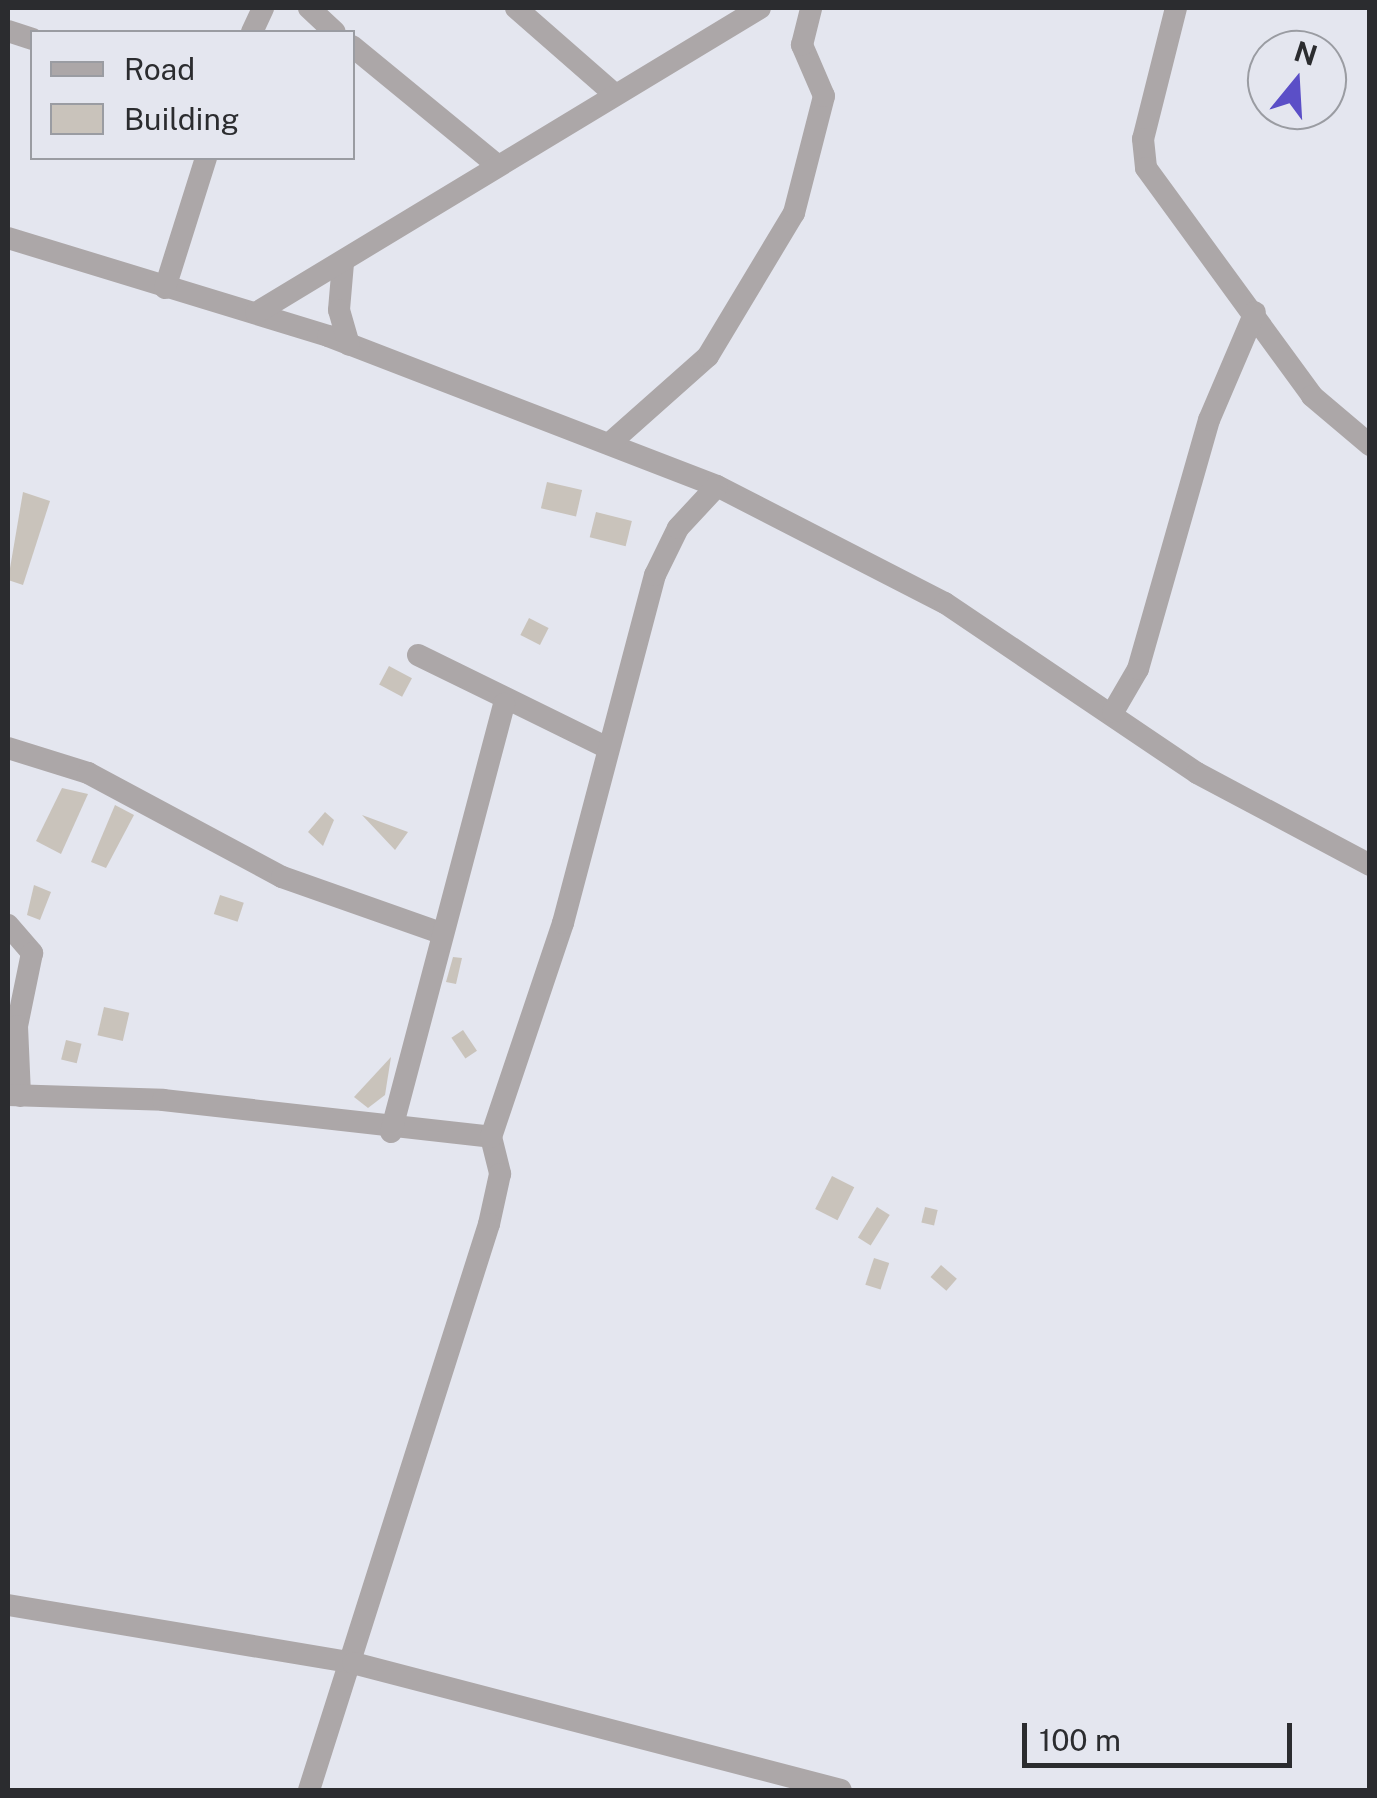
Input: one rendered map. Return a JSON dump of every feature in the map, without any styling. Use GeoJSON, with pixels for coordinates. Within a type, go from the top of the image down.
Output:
{"type":"FeatureCollection","features":[{"type":"Feature","properties":{"kind":"street"},"geometry":{"type":"LineString","coordinates":[[309,8],[334,30]]}},
{"type":"Feature","properties":{"kind":"street"},"geometry":{"type":"LineString","coordinates":[[516,8],[612,92]]}},
{"type":"Feature","properties":{"kind":"street"},"geometry":{"type":"LineString","coordinates":[[256,313],[344,263],[612,92],[760,8]]}},
{"type":"Feature","properties":{"kind":"street"},"geometry":{"type":"LineString","coordinates":[[609,444],[708,356],[794,213],[824,96],[802,45],[811,8]]}},
{"type":"Feature","properties":{"kind":"street"},"geometry":{"type":"LineString","coordinates":[[1176,8],[1143,139],[1146,168],[1256,312],[1312,396],[1370,446]]}},
{"type":"Feature","properties":{"kind":"street"},"geometry":{"type":"LineString","coordinates":[[355,48],[497,166]]}},
{"type":"Feature","properties":{"kind":"street"},"geometry":{"type":"LineString","coordinates":[[165,288],[205,160]]}},
{"type":"Feature","properties":{"kind":"street"},"geometry":{"type":"LineString","coordinates":[[8,238],[349,345],[717,486],[945,603],[1114,712],[1197,772],[1370,865]]}},
{"type":"Feature","properties":{"kind":"street"},"geometry":{"type":"LineString","coordinates":[[344,263],[340,310],[349,345]]}},
{"type":"Feature","properties":{"kind":"street"},"geometry":{"type":"LineString","coordinates":[[1114,712],[1138,669],[1210,420],[1256,312]]}},
{"type":"Feature","properties":{"kind":"street"},"geometry":{"type":"LineString","coordinates":[[1242,351],[1280,349]]}},
{"type":"Feature","properties":{"kind":"street"},"geometry":{"type":"LineString","coordinates":[[309,1790],[353,1663],[490,1224],[500,1174],[491,1137],[563,923],[604,746],[630,694],[654,575],[678,528],[717,486]]}},
{"type":"Feature","properties":{"kind":"street"},"geometry":{"type":"LineString","coordinates":[[418,654],[460,668],[504,704],[604,746]]}},
{"type":"Feature","properties":{"kind":"street"},"geometry":{"type":"LineString","coordinates":[[391,1132],[420,1044],[438,932],[504,704]]}},
{"type":"Feature","properties":{"kind":"street"},"geometry":{"type":"LineString","coordinates":[[8,748],[88,772],[282,878],[438,932]]}},
{"type":"Feature","properties":{"kind":"street"},"geometry":{"type":"LineString","coordinates":[[8,925],[32,953],[17,1026],[14,1095],[162,1100],[391,1132],[491,1137]]}},
{"type":"Feature","properties":{"kind":"street"},"geometry":{"type":"LineString","coordinates":[[8,1605],[353,1663],[842,1790]]}},
{"type":"Feature","properties":{"kind":"building"},"geometry":{"type":"Polygon","coordinates":[[[547,482],[582,490],[576,516],[541,508],[547,482]]]}},
{"type":"Feature","properties":{"kind":"building"},"geometry":{"type":"Polygon","coordinates":[[[23,492],[50,501],[23,585],[8,580],[23,492]]]}},
{"type":"Feature","properties":{"kind":"building"},"geometry":{"type":"Polygon","coordinates":[[[596,512],[632,521],[626,546],[590,537],[596,512]]]}},
{"type":"Feature","properties":{"kind":"building"},"geometry":{"type":"Polygon","coordinates":[[[529,618],[549,628],[540,645],[520,635],[529,618]]]}},
{"type":"Feature","properties":{"kind":"building"},"geometry":{"type":"Polygon","coordinates":[[[389,666],[412,678],[402,697],[379,685],[389,666]]]}},
{"type":"Feature","properties":{"kind":"building"},"geometry":{"type":"Polygon","coordinates":[[[62,788],[88,794],[61,854],[36,841],[62,788]]]}},
{"type":"Feature","properties":{"kind":"building"},"geometry":{"type":"Polygon","coordinates":[[[115,805],[134,815],[106,868],[91,862],[115,805]]]}},
{"type":"Feature","properties":{"kind":"building"},"geometry":{"type":"Polygon","coordinates":[[[325,812],[334,820],[323,846],[308,832],[325,812]]]}},
{"type":"Feature","properties":{"kind":"building"},"geometry":{"type":"Polygon","coordinates":[[[362,815],[408,832],[395,850],[362,815]]]}},
{"type":"Feature","properties":{"kind":"building"},"geometry":{"type":"Polygon","coordinates":[[[34,885],[51,892],[40,920],[27,915],[34,885]]]}},
{"type":"Feature","properties":{"kind":"building"},"geometry":{"type":"Polygon","coordinates":[[[220,895],[244,903],[238,922],[214,914],[220,895]]]}},
{"type":"Feature","properties":{"kind":"building"},"geometry":{"type":"Polygon","coordinates":[[[453,957],[462,958],[456,984],[446,982],[453,957]]]}},
{"type":"Feature","properties":{"kind":"building"},"geometry":{"type":"Polygon","coordinates":[[[104,1007],[129,1013],[123,1041],[97,1035],[104,1007]]]}},
{"type":"Feature","properties":{"kind":"building"},"geometry":{"type":"Polygon","coordinates":[[[463,1030],[477,1051],[465,1059],[451,1038],[463,1030]]]}},
{"type":"Feature","properties":{"kind":"building"},"geometry":{"type":"Polygon","coordinates":[[[66,1040],[82,1044],[77,1063],[61,1059],[66,1040]]]}},
{"type":"Feature","properties":{"kind":"building"},"geometry":{"type":"Polygon","coordinates":[[[391,1057],[385,1095],[368,1108],[354,1097],[391,1057]]]}},
{"type":"Feature","properties":{"kind":"building"},"geometry":{"type":"Polygon","coordinates":[[[832,1176],[854,1187],[837,1220],[815,1209],[832,1176]]]}},
{"type":"Feature","properties":{"kind":"building"},"geometry":{"type":"Polygon","coordinates":[[[877,1207],[890,1215],[871,1245],[858,1238],[877,1207]]]}},
{"type":"Feature","properties":{"kind":"building"},"geometry":{"type":"Polygon","coordinates":[[[925,1207],[938,1210],[934,1226],[921,1223],[925,1207]]]}},
{"type":"Feature","properties":{"kind":"building"},"geometry":{"type":"Polygon","coordinates":[[[874,1258],[889,1263],[881,1290],[865,1285],[874,1258]]]}},
{"type":"Feature","properties":{"kind":"building"},"geometry":{"type":"Polygon","coordinates":[[[941,1265],[957,1279],[946,1291],[931,1277],[941,1265]]]}}]}
